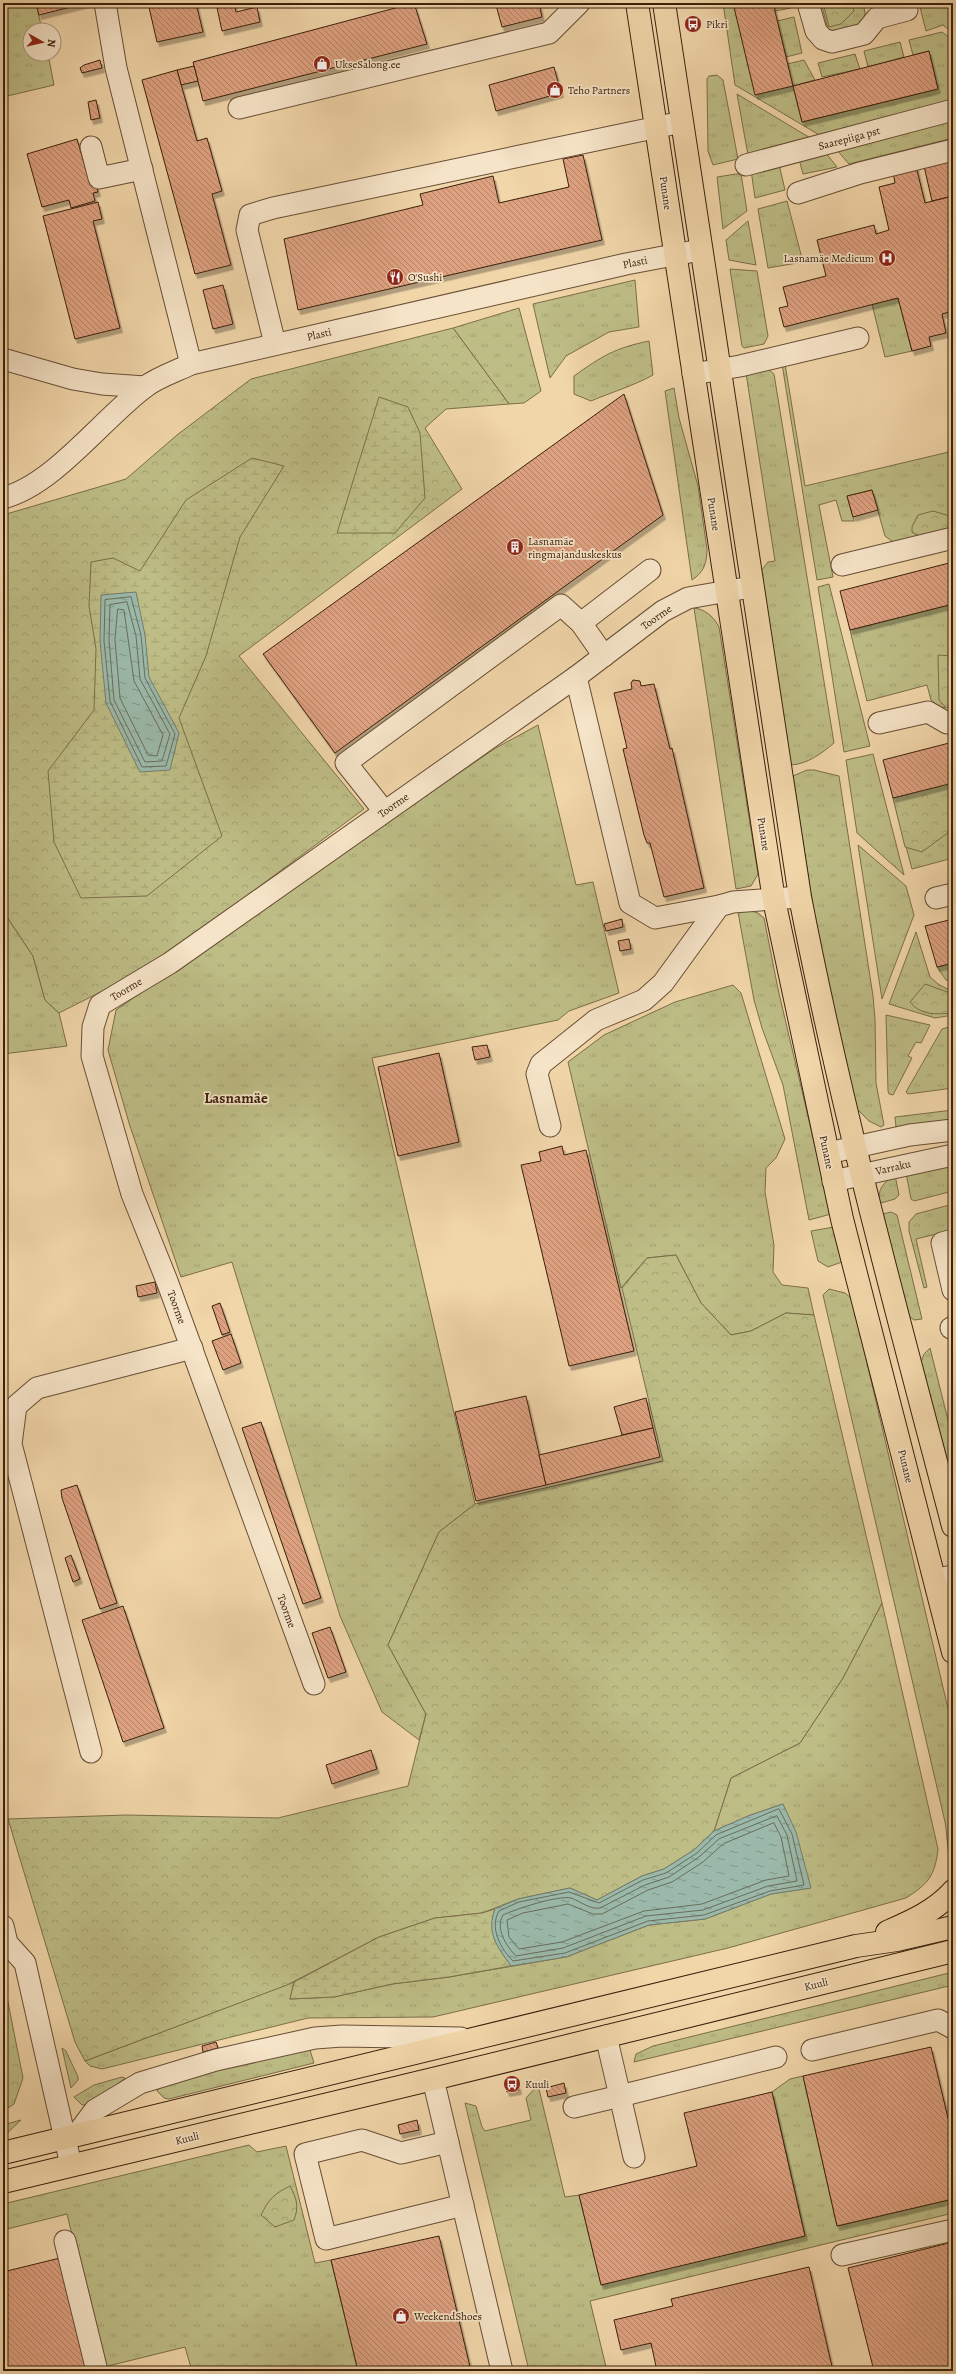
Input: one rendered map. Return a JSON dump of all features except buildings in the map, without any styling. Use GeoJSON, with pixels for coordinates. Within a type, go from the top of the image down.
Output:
{"type":"FeatureCollection","features":[{"type":"Feature","properties":{"kind":"main road","name":"Punane"},"geometry":{"type":"LineString","coordinates":[[637,3],[774,900],[833,1181],[944,1577],[953,1652]]}},
{"type":"Feature","properties":{"kind":"main road"},"geometry":{"type":"LineString","coordinates":[[664,3],[751,587],[800,897],[817,987],[855,1147],[953,1526]]}},
{"type":"Feature","properties":{"kind":"main road"},"geometry":{"type":"LineString","coordinates":[[856,1946],[914,1921],[942,1902],[953,1890]]}},
{"type":"Feature","properties":{"kind":"main road"},"geometry":{"type":"LineString","coordinates":[[3,2153],[856,1946],[897,1940],[953,1927]]}},
{"type":"Feature","properties":{"kind":"main road","name":"Kuuli"},"geometry":{"type":"LineString","coordinates":[[3,2182],[433,2079],[953,1951]]}},
{"type":"Feature","properties":{"kind":"street"},"geometry":{"type":"LineString","coordinates":[[105,3],[116,68],[192,364]]}},
{"type":"Feature","properties":{"kind":"street"},"geometry":{"type":"LineString","coordinates":[[239,108],[549,33],[579,3]]}},
{"type":"Feature","properties":{"kind":"street"},"geometry":{"type":"LineString","coordinates":[[808,3],[816,31],[823,39],[832,42],[864,34],[877,18],[907,10]]}},
{"type":"Feature","properties":{"kind":"street","name":"Saarepiiga pst"},"geometry":{"type":"LineString","coordinates":[[746,165],[953,110]]}},
{"type":"Feature","properties":{"kind":"street"},"geometry":{"type":"LineString","coordinates":[[275,344],[247,230],[250,215],[273,208],[682,122]]}},
{"type":"Feature","properties":{"kind":"street"},"geometry":{"type":"LineString","coordinates":[[91,147],[99,178],[142,169]]}},
{"type":"Feature","properties":{"kind":"street"},"geometry":{"type":"LineString","coordinates":[[798,193],[860,173],[953,150]]}},
{"type":"Feature","properties":{"kind":"street","name":"Plasti"},"geometry":{"type":"LineString","coordinates":[[3,498],[19,494],[62,462],[145,387],[192,364],[675,254],[700,250]]}},
{"type":"Feature","properties":{"kind":"street"},"geometry":{"type":"LineString","coordinates":[[693,374],[778,358],[858,338]]}},
{"type":"Feature","properties":{"kind":"street"},"geometry":{"type":"LineString","coordinates":[[3,359],[73,379],[102,384],[145,387]]}},
{"type":"Feature","properties":{"kind":"street"},"geometry":{"type":"LineString","coordinates":[[842,565],[953,538]]}},
{"type":"Feature","properties":{"kind":"street"},"geometry":{"type":"LineString","coordinates":[[581,623],[650,570]]}},
{"type":"Feature","properties":{"kind":"street","name":"Toorme"},"geometry":{"type":"LineString","coordinates":[[314,1684],[192,1348],[132,1194],[92,1056],[93,1027],[100,1005],[170,963],[576,677],[663,611],[688,598],[726,590],[751,587]]}},
{"type":"Feature","properties":{"kind":"street"},"geometry":{"type":"LineString","coordinates":[[384,811],[346,764],[561,605],[581,623],[604,656]]}},
{"type":"Feature","properties":{"kind":"street"},"geometry":{"type":"LineString","coordinates":[[576,677],[630,904],[656,918],[719,906],[800,897]]}},
{"type":"Feature","properties":{"kind":"street"},"geometry":{"type":"LineString","coordinates":[[879,723],[928,712],[947,723],[953,722]]}},
{"type":"Feature","properties":{"kind":"street"},"geometry":{"type":"LineString","coordinates":[[550,1126],[537,1074],[541,1064],[596,1020],[644,1000],[663,983],[719,906]]}},
{"type":"Feature","properties":{"kind":"street"},"geometry":{"type":"LineString","coordinates":[[828,1153],[910,1136],[953,1130]]}},
{"type":"Feature","properties":{"kind":"street","name":"Varraku"},"geometry":{"type":"LineString","coordinates":[[833,1181],[953,1155]]}},
{"type":"Feature","properties":{"kind":"street"},"geometry":{"type":"LineString","coordinates":[[953,1240],[942,1243],[953,1290]]}},
{"type":"Feature","properties":{"kind":"street"},"geometry":{"type":"LineString","coordinates":[[91,1752],[11,1444],[16,1406],[37,1388],[192,1348]]}},
{"type":"Feature","properties":{"kind":"street"},"geometry":{"type":"LineString","coordinates":[[3,1926],[7,1943],[25,1963],[71,2136],[71,2165]]}},
{"type":"Feature","properties":{"kind":"street"},"geometry":{"type":"LineString","coordinates":[[812,2050],[938,2020],[953,2028]]}},
{"type":"Feature","properties":{"kind":"street"},"geometry":{"type":"LineString","coordinates":[[71,2136],[96,2110],[140,2083],[216,2060],[315,2038],[342,2036],[472,2038]]}},
{"type":"Feature","properties":{"kind":"street"},"geometry":{"type":"LineString","coordinates":[[606,2036],[634,2158]]}},
{"type":"Feature","properties":{"kind":"street"},"geometry":{"type":"LineString","coordinates":[[574,2107],[776,2056]]}},
{"type":"Feature","properties":{"kind":"street"},"geometry":{"type":"LineString","coordinates":[[433,2079],[502,2371]]}},
{"type":"Feature","properties":{"kind":"street"},"geometry":{"type":"LineString","coordinates":[[448,2142],[401,2153],[362,2140],[305,2154],[326,2239],[463,2205]]}},
{"type":"Feature","properties":{"kind":"street"},"geometry":{"type":"LineString","coordinates":[[842,2255],[953,2230]]}},
{"type":"Feature","properties":{"kind":"street"},"geometry":{"type":"LineString","coordinates":[[65,2241],[97,2371]]}},
{"type":"Feature","properties":{"kind":"green space"},"geometry":{"type":"Polygon","coordinates":[[[3,3],[36,3],[40,22],[22,22],[22,62],[50,62],[54,85],[3,97],[3,3]]]}},
{"type":"Feature","properties":{"kind":"green space"},"geometry":{"type":"Polygon","coordinates":[[[723,3],[733,3],[787,64],[804,60],[815,80],[793,86],[802,122],[938,89],[929,51],[913,55],[909,40],[942,32],[953,40],[953,91],[947,103],[821,136],[735,85],[723,3]]]}},
{"type":"Feature","properties":{"kind":"green space"},"geometry":{"type":"Polygon","coordinates":[[[773,3],[790,3],[791,8],[775,11],[773,3]]]}},
{"type":"Feature","properties":{"kind":"green space"},"geometry":{"type":"Polygon","coordinates":[[[821,3],[863,3],[865,13],[864,24],[829,33],[821,3]]]}},
{"type":"Feature","properties":{"kind":"green space"},"geometry":{"type":"Polygon","coordinates":[[[823,3],[852,3],[854,11],[841,24],[829,27],[823,3]]]}},
{"type":"Feature","properties":{"kind":"green space"},"geometry":{"type":"Polygon","coordinates":[[[919,3],[953,3],[953,33],[943,25],[926,31],[919,3]]]}},
{"type":"Feature","properties":{"kind":"green space"},"geometry":{"type":"Polygon","coordinates":[[[794,17],[802,53],[786,57],[777,21],[794,17]]]}},
{"type":"Feature","properties":{"kind":"green space"},"geometry":{"type":"Polygon","coordinates":[[[900,42],[904,57],[868,67],[864,51],[900,42]]]}},
{"type":"Feature","properties":{"kind":"green space"},"geometry":{"type":"Polygon","coordinates":[[[855,54],[860,69],[822,77],[818,63],[855,54]]]}},
{"type":"Feature","properties":{"kind":"green space"},"geometry":{"type":"Polygon","coordinates":[[[717,75],[723,80],[738,159],[713,165],[708,151],[707,79],[709,76],[717,75]]]}},
{"type":"Feature","properties":{"kind":"green space"},"geometry":{"type":"Polygon","coordinates":[[[737,94],[812,139],[748,155],[737,94]]]}},
{"type":"Feature","properties":{"kind":"green space"},"geometry":{"type":"Polygon","coordinates":[[[953,118],[953,138],[849,164],[836,149],[953,118]]]}},
{"type":"Feature","properties":{"kind":"green space"},"geometry":{"type":"Polygon","coordinates":[[[825,152],[837,167],[803,174],[799,159],[825,152]]]}},
{"type":"Feature","properties":{"kind":"green space"},"geometry":{"type":"Polygon","coordinates":[[[779,164],[785,190],[755,198],[751,170],[779,164]]]}},
{"type":"Feature","properties":{"kind":"green space"},"geometry":{"type":"Polygon","coordinates":[[[741,174],[747,211],[723,229],[717,177],[741,174]]]}},
{"type":"Feature","properties":{"kind":"green space"},"geometry":{"type":"Polygon","coordinates":[[[787,201],[803,262],[768,268],[758,209],[787,201]]]}},
{"type":"Feature","properties":{"kind":"green space"},"geometry":{"type":"Polygon","coordinates":[[[748,221],[756,265],[729,260],[726,240],[748,221]]]}},
{"type":"Feature","properties":{"kind":"green space"},"geometry":{"type":"Polygon","coordinates":[[[730,269],[757,271],[768,336],[764,344],[744,348],[742,346],[730,269]]]}},
{"type":"Feature","properties":{"kind":"green space"},"geometry":{"type":"Polygon","coordinates":[[[635,280],[639,327],[609,332],[566,356],[550,378],[533,304],[635,280]]]}},
{"type":"Feature","properties":{"kind":"green space"},"geometry":{"type":"Polygon","coordinates":[[[898,298],[912,351],[885,357],[872,304],[898,298]]]}},
{"type":"Feature","properties":{"kind":"green space"},"geometry":{"type":"Polygon","coordinates":[[[519,308],[541,391],[524,403],[509,404],[453,328],[519,308]]]}},
{"type":"Feature","properties":{"kind":"green space"},"geometry":{"type":"Polygon","coordinates":[[[453,328],[509,404],[446,409],[425,428],[462,489],[239,656],[364,809],[191,937],[142,971],[59,1013],[45,1000],[33,956],[3,911],[3,515],[126,479],[177,435],[251,379],[453,328]]]}},
{"type":"Feature","properties":{"kind":"green space"},"geometry":{"type":"Polygon","coordinates":[[[649,341],[653,375],[630,386],[591,401],[574,394],[574,376],[609,354],[649,341]]]}},
{"type":"Feature","properties":{"kind":"green space"},"geometry":{"type":"Polygon","coordinates":[[[782,364],[785,364],[805,486],[953,451],[953,528],[893,542],[885,536],[872,490],[847,496],[854,521],[842,521],[836,500],[819,505],[833,577],[817,580],[782,364]]]}},
{"type":"Feature","properties":{"kind":"green space"},"geometry":{"type":"Polygon","coordinates":[[[769,370],[774,374],[834,743],[820,754],[809,760],[803,763],[791,765],[761,571],[768,562],[775,561],[746,373],[769,370]]]}},
{"type":"Feature","properties":{"kind":"green space"},"geometry":{"type":"Polygon","coordinates":[[[674,388],[679,418],[698,486],[707,549],[704,567],[692,580],[665,391],[674,388]]]}},
{"type":"Feature","properties":{"kind":"green space"},"geometry":{"type":"Polygon","coordinates":[[[379,397],[408,407],[420,433],[425,498],[395,533],[337,533],[379,397]]]}},
{"type":"Feature","properties":{"kind":"green space"},"geometry":{"type":"Polygon","coordinates":[[[252,458],[284,466],[240,537],[206,656],[179,718],[222,836],[147,896],[81,898],[54,842],[48,771],[94,710],[96,649],[89,606],[91,562],[113,558],[140,571],[186,500],[252,458]]]}},
{"type":"Feature","properties":{"kind":"green space"},"geometry":{"type":"Polygon","coordinates":[[[933,511],[953,517],[953,528],[919,536],[912,532],[912,527],[918,515],[933,511]]]}},
{"type":"Feature","properties":{"kind":"green space"},"geometry":{"type":"Polygon","coordinates":[[[829,584],[870,746],[844,752],[818,587],[829,584]]]}},
{"type":"Feature","properties":{"kind":"green space"},"geometry":{"type":"Polygon","coordinates":[[[953,604],[953,707],[940,708],[931,700],[927,685],[867,701],[850,630],[953,604]]]}},
{"type":"Feature","properties":{"kind":"green space"},"geometry":{"type":"Polygon","coordinates":[[[694,608],[709,614],[719,627],[758,874],[751,886],[736,889],[694,608]]]}},
{"type":"Feature","properties":{"kind":"green space"},"geometry":{"type":"Polygon","coordinates":[[[938,655],[952,656],[953,707],[946,708],[939,700],[938,655]]]}},
{"type":"Feature","properties":{"kind":"green space"},"geometry":{"type":"Polygon","coordinates":[[[538,725],[576,885],[593,882],[619,993],[569,1011],[558,1020],[372,1058],[475,1504],[439,1532],[388,1645],[426,1714],[419,1740],[382,1712],[340,1616],[232,1262],[181,1277],[129,1123],[108,1050],[116,1010],[494,749],[538,725]]]}},
{"type":"Feature","properties":{"kind":"green space"},"geometry":{"type":"Polygon","coordinates":[[[873,754],[904,875],[857,833],[846,760],[873,754]]]}},
{"type":"Feature","properties":{"kind":"green space"},"geometry":{"type":"Polygon","coordinates":[[[807,770],[814,770],[839,776],[873,996],[875,1019],[876,1083],[884,1125],[881,1127],[869,1121],[857,1109],[832,1010],[813,907],[793,776],[807,770]]]}},
{"type":"Feature","properties":{"kind":"green space"},"geometry":{"type":"Polygon","coordinates":[[[953,783],[953,858],[912,869],[893,798],[953,783]]]}},
{"type":"Feature","properties":{"kind":"green space"},"geometry":{"type":"Polygon","coordinates":[[[947,784],[953,787],[953,829],[922,852],[905,847],[893,798],[947,784]]]}},
{"type":"Feature","properties":{"kind":"green space"},"geometry":{"type":"Polygon","coordinates":[[[858,845],[906,886],[914,915],[882,999],[858,845]]]}},
{"type":"Feature","properties":{"kind":"green space"},"geometry":{"type":"Polygon","coordinates":[[[3,911],[33,956],[45,1000],[59,1013],[67,1046],[3,1054],[3,911]]]}},
{"type":"Feature","properties":{"kind":"green space"},"geometry":{"type":"Polygon","coordinates":[[[751,911],[758,913],[764,918],[778,989],[831,1214],[809,1220],[783,1085],[762,1028],[754,1000],[738,912],[751,911]]]}},
{"type":"Feature","properties":{"kind":"green space"},"geometry":{"type":"Polygon","coordinates":[[[916,932],[930,977],[938,984],[953,992],[953,1015],[935,1018],[889,1004],[916,932]]]}},
{"type":"Feature","properties":{"kind":"green space"},"geometry":{"type":"Polygon","coordinates":[[[953,963],[953,982],[946,980],[937,967],[953,963]]]}},
{"type":"Feature","properties":{"kind":"green space"},"geometry":{"type":"Polygon","coordinates":[[[925,984],[953,994],[953,1013],[929,1013],[914,1007],[910,1002],[925,984]]]}},
{"type":"Feature","properties":{"kind":"green space"},"geometry":{"type":"Polygon","coordinates":[[[733,985],[741,993],[785,1139],[776,1158],[766,1168],[765,1192],[774,1245],[773,1272],[782,1285],[808,1288],[814,1315],[786,1313],[751,1331],[731,1335],[701,1303],[676,1255],[647,1258],[621,1288],[568,1062],[604,1035],[675,1002],[733,985]]]}},
{"type":"Feature","properties":{"kind":"green space"},"geometry":{"type":"Polygon","coordinates":[[[886,1015],[930,1025],[921,1043],[916,1042],[908,1056],[912,1058],[893,1095],[889,1094],[888,1091],[886,1015]]]}},
{"type":"Feature","properties":{"kind":"green space"},"geometry":{"type":"Polygon","coordinates":[[[953,1026],[953,1088],[908,1094],[906,1092],[942,1029],[953,1026]]]}},
{"type":"Feature","properties":{"kind":"green space"},"geometry":{"type":"Polygon","coordinates":[[[953,1110],[953,1119],[896,1127],[895,1117],[953,1110]]]}},
{"type":"Feature","properties":{"kind":"green space"},"geometry":{"type":"Polygon","coordinates":[[[953,1161],[953,1191],[914,1201],[911,1199],[906,1173],[953,1161]]]}},
{"type":"Feature","properties":{"kind":"green space"},"geometry":{"type":"Polygon","coordinates":[[[895,1175],[899,1195],[895,1199],[881,1203],[879,1199],[880,1190],[888,1180],[895,1175]]]}},
{"type":"Feature","properties":{"kind":"green space"},"geometry":{"type":"Polygon","coordinates":[[[953,1204],[953,1230],[916,1239],[927,1287],[924,1288],[909,1231],[909,1222],[916,1214],[953,1204]]]}},
{"type":"Feature","properties":{"kind":"green space"},"geometry":{"type":"Polygon","coordinates":[[[891,1212],[897,1215],[922,1319],[914,1320],[909,1316],[883,1214],[891,1212]]]}},
{"type":"Feature","properties":{"kind":"green space"},"geometry":{"type":"Polygon","coordinates":[[[834,1227],[842,1262],[828,1267],[818,1261],[811,1231],[834,1227]]]}},
{"type":"Feature","properties":{"kind":"green space"},"geometry":{"type":"Polygon","coordinates":[[[676,1255],[701,1303],[731,1335],[751,1331],[786,1313],[814,1315],[882,1603],[843,1678],[800,1743],[731,1778],[714,1831],[694,1850],[664,1869],[642,1876],[597,1900],[570,1888],[518,1899],[482,1913],[435,1918],[379,1937],[287,1985],[85,2061],[75,2042],[8,1819],[126,1815],[278,1818],[408,1786],[426,1714],[388,1645],[439,1532],[475,1504],[663,1461],[622,1288],[647,1258],[676,1255]]]}},
{"type":"Feature","properties":{"kind":"green space"},"geometry":{"type":"Polygon","coordinates":[[[829,1289],[845,1293],[852,1299],[953,1730],[953,1869],[951,1866],[945,1822],[823,1295],[829,1289]]]}},
{"type":"Feature","properties":{"kind":"green space"},"geometry":{"type":"Polygon","coordinates":[[[930,1348],[953,1440],[953,1481],[921,1362],[924,1354],[930,1348]]]}},
{"type":"Feature","properties":{"kind":"green space"},"geometry":{"type":"Polygon","coordinates":[[[882,1603],[938,1849],[935,1866],[929,1878],[920,1888],[906,1898],[728,1948],[433,2017],[308,2018],[102,2069],[90,2066],[85,2061],[294,1982],[290,1999],[334,1997],[392,1984],[449,1977],[566,1957],[649,1925],[705,1919],[771,1894],[810,1888],[783,1804],[748,1816],[714,1831],[731,1778],[800,1743],[843,1678],[882,1603]]]}},
{"type":"Feature","properties":{"kind":"green space"},"geometry":{"type":"Polygon","coordinates":[[[495,1909],[492,1925],[493,1932],[501,1952],[511,1966],[449,1977],[392,1984],[334,1997],[290,1999],[294,1982],[379,1937],[435,1918],[482,1913],[495,1909]]]}},
{"type":"Feature","properties":{"kind":"green space"},"geometry":{"type":"Polygon","coordinates":[[[953,1972],[953,1985],[634,2062],[636,2054],[653,2046],[953,1972]]]}},
{"type":"Feature","properties":{"kind":"green space"},"geometry":{"type":"Polygon","coordinates":[[[3,1977],[23,2078],[14,2104],[3,2111],[3,1977]]]}},
{"type":"Feature","properties":{"kind":"green space"},"geometry":{"type":"Polygon","coordinates":[[[309,2047],[314,2063],[169,2099],[164,2098],[157,2091],[162,2083],[309,2047]]]}},
{"type":"Feature","properties":{"kind":"green space"},"geometry":{"type":"Polygon","coordinates":[[[62,2048],[66,2051],[78,2077],[78,2080],[71,2088],[62,2048]]]}},
{"type":"Feature","properties":{"kind":"green space"},"geometry":{"type":"Polygon","coordinates":[[[803,2076],[837,2226],[953,2199],[953,2213],[590,2301],[607,2371],[529,2371],[465,2103],[476,2106],[482,2127],[485,2131],[531,2120],[526,2098],[538,2085],[565,2197],[579,2195],[601,2284],[805,2236],[772,2092],[790,2079],[803,2076]]]}},
{"type":"Feature","properties":{"kind":"green space"},"geometry":{"type":"Polygon","coordinates":[[[122,2077],[125,2078],[92,2104],[82,2105],[74,2097],[94,2085],[122,2077]]]}},
{"type":"Feature","properties":{"kind":"green space"},"geometry":{"type":"Polygon","coordinates":[[[21,2120],[3,2137],[3,2125],[21,2120]]]}},
{"type":"Feature","properties":{"kind":"green space"},"geometry":{"type":"Polygon","coordinates":[[[249,2145],[257,2152],[286,2146],[315,2263],[331,2260],[358,2371],[192,2371],[185,2347],[104,2367],[67,2214],[3,2230],[3,2204],[249,2145]]]}},
{"type":"Feature","properties":{"kind":"green space"},"geometry":{"type":"Polygon","coordinates":[[[290,2186],[296,2203],[294,2220],[275,2227],[261,2215],[266,2205],[272,2198],[280,2191],[290,2186]]]}},
{"type":"Feature","properties":{"kind":"water"},"geometry":{"type":"Polygon","coordinates":[[[136,592],[145,635],[149,677],[179,733],[170,770],[140,772],[106,703],[100,641],[101,595],[136,592]]]}},
{"type":"Feature","properties":{"kind":"water"},"geometry":{"type":"Polygon","coordinates":[[[783,1804],[796,1832],[811,1888],[771,1894],[705,1919],[649,1925],[566,1957],[511,1966],[497,1946],[492,1932],[495,1909],[518,1899],[570,1888],[597,1900],[642,1876],[664,1869],[694,1850],[714,1831],[748,1816],[783,1804]]]}},
{"type":"Feature","properties":{"kind":"place","name":"Pikri"},"geometry":{"type":"Point","coordinates":[693,24]}},
{"type":"Feature","properties":{"kind":"place","name":"UkseSalong.ee"},"geometry":{"type":"Point","coordinates":[322,64]}},
{"type":"Feature","properties":{"kind":"place","name":"Teho Partners"},"geometry":{"type":"Point","coordinates":[555,90]}},
{"type":"Feature","properties":{"kind":"place","name":"Lasnamäe Medicum"},"geometry":{"type":"Point","coordinates":[887,258]}},
{"type":"Feature","properties":{"kind":"place","name":"O'Sushi"},"geometry":{"type":"Point","coordinates":[395,277]}},
{"type":"Feature","properties":{"kind":"place","name":"Lasnamäe ringmajanduskeskus"},"geometry":{"type":"Point","coordinates":[515,547]}},
{"type":"Feature","properties":{"kind":"place","name":"Kuuli"},"geometry":{"type":"Point","coordinates":[512,2084]}},
{"type":"Feature","properties":{"kind":"place","name":"WeekendShoes"},"geometry":{"type":"Point","coordinates":[401,2316]}},
{"type":"Feature","properties":{"kind":"district","name":"Lasnamäe"},"geometry":{"type":"Point","coordinates":[236,1098]}}]}
